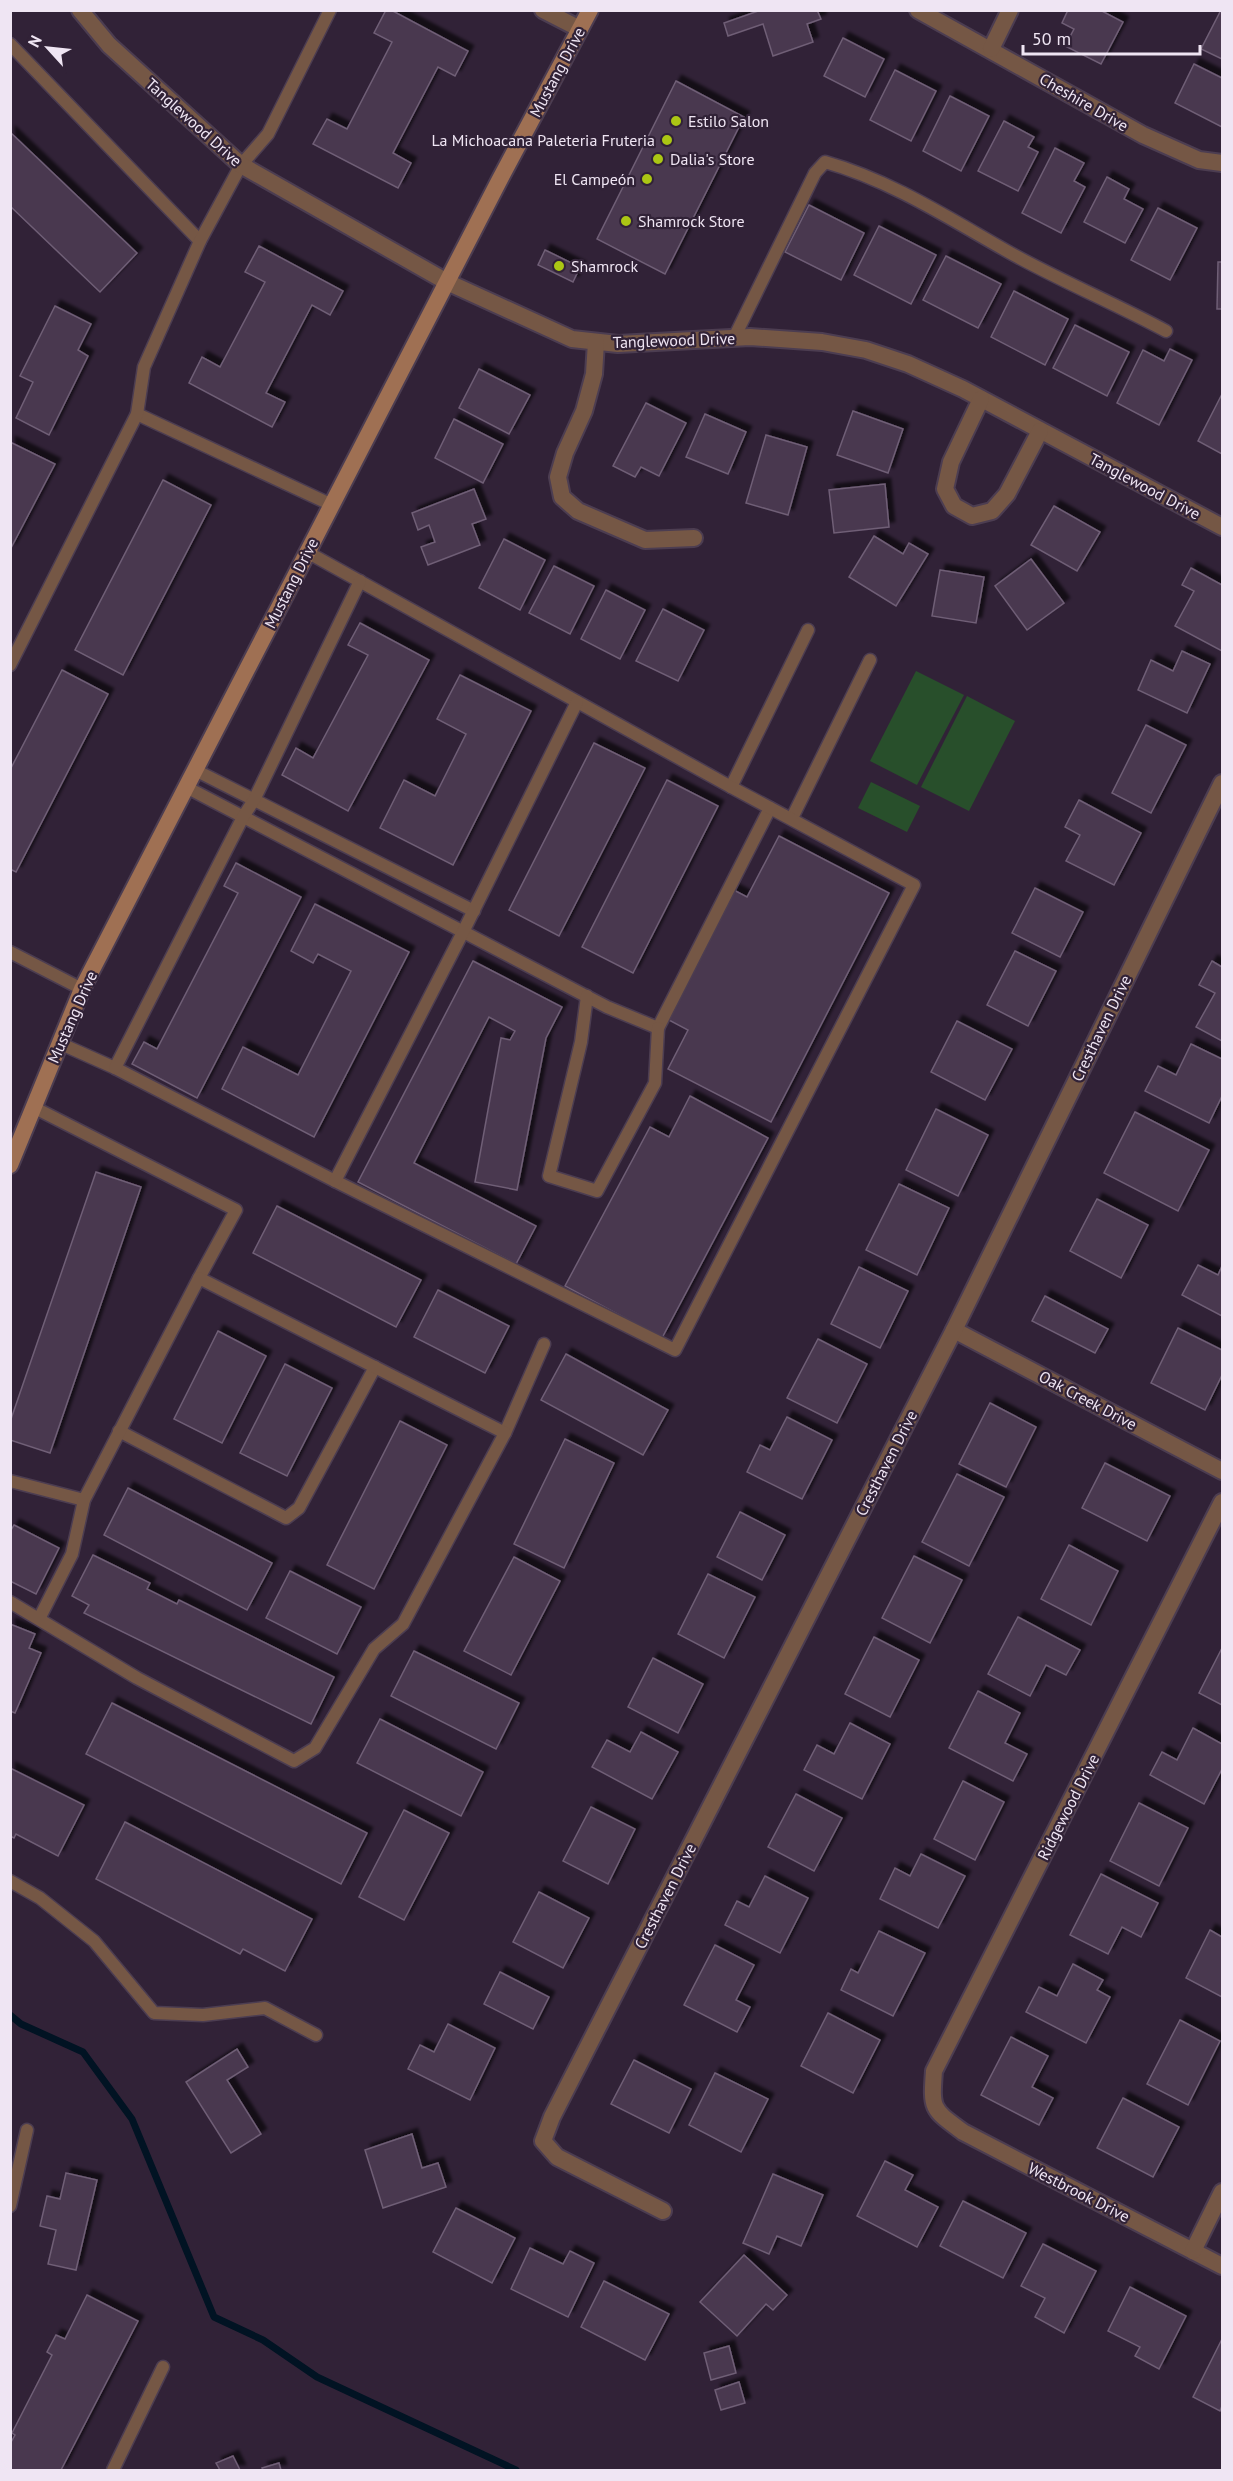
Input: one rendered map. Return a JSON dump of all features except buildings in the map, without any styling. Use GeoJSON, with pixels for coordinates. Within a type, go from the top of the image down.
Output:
{"type":"FeatureCollection","features":[{"type":"Feature","properties":{"kind":"main road","name":"Mustang Drive"},"geometry":{"type":"LineString","coordinates":[[10,1165],[82,989],[590,10]]}},
{"type":"Feature","properties":{"kind":"street","name":"Tanglewood Drive"},"geometry":{"type":"LineString","coordinates":[[80,10],[109,45],[241,165],[447,282],[572,339],[618,344],[734,338],[822,342],[866,350],[908,364],[981,399],[1222,527]]}},
{"type":"Feature","properties":{"kind":"street"},"geometry":{"type":"LineString","coordinates":[[543,10],[580,29]]}},
{"type":"Feature","properties":{"kind":"street","name":"Cheshire Drive"},"geometry":{"type":"LineString","coordinates":[[918,10],[1143,135],[1199,160],[1222,163]]}},
{"type":"Feature","properties":{"kind":"street"},"geometry":{"type":"LineString","coordinates":[[991,49],[1010,10]]}},
{"type":"Feature","properties":{"kind":"street"},"geometry":{"type":"LineString","coordinates":[[596,342],[594,374],[584,411],[565,453],[558,477],[562,497],[578,511],[645,540],[694,538]]}},
{"type":"Feature","properties":{"kind":"street"},"geometry":{"type":"LineString","coordinates":[[981,399],[951,462],[945,489],[954,507],[972,516],[992,511],[1007,494],[1040,430]]}},
{"type":"Feature","properties":{"kind":"street","name":"Cresthaven Drive"},"geometry":{"type":"LineString","coordinates":[[663,2211],[557,2157],[543,2140],[552,2117],[954,1329],[1222,783]]}},
{"type":"Feature","properties":{"kind":"street","name":"Oak Creek Drive"},"geometry":{"type":"LineString","coordinates":[[954,1329],[1222,1472]]}},
{"type":"Feature","properties":{"kind":"street","name":"Ridgewood Drive"},"geometry":{"type":"LineString","coordinates":[[938,2114],[932,2097],[934,2071],[1222,1502]]}},
{"type":"Feature","properties":{"kind":"street","name":"Westbrook Drive"},"geometry":{"type":"LineString","coordinates":[[938,2114],[963,2132],[1222,2266]]}},
{"type":"Feature","properties":{"kind":"street"},"geometry":{"type":"LineString","coordinates":[[1193,2251],[1222,2192]]}},
{"type":"Feature","properties":{"kind":"lane"},"geometry":{"type":"LineString","coordinates":[[10,665],[137,414],[144,367],[200,241],[241,165],[268,134],[330,10]]}},
{"type":"Feature","properties":{"kind":"lane"},"geometry":{"type":"LineString","coordinates":[[10,44],[200,241]]}},
{"type":"Feature","properties":{"kind":"lane"},"geometry":{"type":"LineString","coordinates":[[734,338],[815,172],[825,162],[846,168],[922,202],[1016,256],[1166,331]]}},
{"type":"Feature","properties":{"kind":"lane"},"geometry":{"type":"LineString","coordinates":[[137,414],[332,505]]}},
{"type":"Feature","properties":{"kind":"lane"},"geometry":{"type":"LineString","coordinates":[[59,1043],[115,1068],[335,1181],[675,1350],[914,885],[731,787],[307,552]]}},
{"type":"Feature","properties":{"kind":"lane"},"geometry":{"type":"LineString","coordinates":[[115,1068],[243,817],[254,800],[360,581]]}},
{"type":"Feature","properties":{"kind":"lane"},"geometry":{"type":"LineString","coordinates":[[731,787],[808,630]]}},
{"type":"Feature","properties":{"kind":"lane"},"geometry":{"type":"LineString","coordinates":[[792,818],[870,660]]}},
{"type":"Feature","properties":{"kind":"lane"},"geometry":{"type":"LineString","coordinates":[[335,1181],[474,911],[577,702]]}},
{"type":"Feature","properties":{"kind":"lane"},"geometry":{"type":"LineString","coordinates":[[195,770],[474,911]]}},
{"type":"Feature","properties":{"kind":"lane"},"geometry":{"type":"LineString","coordinates":[[186,787],[587,996],[658,1028]]}},
{"type":"Feature","properties":{"kind":"lane"},"geometry":{"type":"LineString","coordinates":[[587,996],[581,1042],[549,1176],[597,1191],[655,1083],[658,1028],[770,808]]}},
{"type":"Feature","properties":{"kind":"lane"},"geometry":{"type":"LineString","coordinates":[[10,952],[82,989]]}},
{"type":"Feature","properties":{"kind":"lane"},"geometry":{"type":"LineString","coordinates":[[33,1107],[236,1210],[84,1500],[72,1554],[39,1619]]}},
{"type":"Feature","properties":{"kind":"lane"},"geometry":{"type":"LineString","coordinates":[[199,1278],[506,1433]]}},
{"type":"Feature","properties":{"kind":"lane"},"geometry":{"type":"LineString","coordinates":[[10,1602],[136,1678],[294,1761],[315,1748],[374,1649],[403,1624],[506,1433],[544,1344]]}},
{"type":"Feature","properties":{"kind":"lane"},"geometry":{"type":"LineString","coordinates":[[119,1431],[286,1518],[299,1508],[375,1367]]}},
{"type":"Feature","properties":{"kind":"lane"},"geometry":{"type":"LineString","coordinates":[[10,1481],[84,1500]]}},
{"type":"Feature","properties":{"kind":"lane"},"geometry":{"type":"LineString","coordinates":[[10,1881],[40,1898],[94,1941],[154,2013],[203,2015],[265,2008],[316,2035]]}},
{"type":"Feature","properties":{"kind":"lane"},"geometry":{"type":"LineString","coordinates":[[10,2206],[27,2130]]}},
{"type":"Feature","properties":{"kind":"lane"},"geometry":{"type":"LineString","coordinates":[[112,2470],[163,2367]]}},
{"type":"Feature","properties":{"kind":"green space"},"geometry":{"type":"Polygon","coordinates":[[[916,671],[964,695],[917,785],[870,761],[916,671]]]}},
{"type":"Feature","properties":{"kind":"green space"},"geometry":{"type":"Polygon","coordinates":[[[967,696],[1015,721],[969,811],[921,787],[967,696]]]}},
{"type":"Feature","properties":{"kind":"green space"},"geometry":{"type":"Polygon","coordinates":[[[871,782],[920,806],[907,832],[858,808],[871,782]]]}},
{"type":"Feature","properties":{"kind":"waterway"},"geometry":{"type":"LineString","coordinates":[[10,2015],[21,2024],[83,2052],[132,2119],[214,2317],[263,2340],[317,2377],[516,2470]]}},
{"type":"Feature","properties":{"kind":"place","name":"Estilo Salon"},"geometry":{"type":"Point","coordinates":[676,121]}},
{"type":"Feature","properties":{"kind":"place","name":"La Michoacana Paleteria Fruteria"},"geometry":{"type":"Point","coordinates":[667,140]}},
{"type":"Feature","properties":{"kind":"place","name":"Dalia's Store"},"geometry":{"type":"Point","coordinates":[658,159]}},
{"type":"Feature","properties":{"kind":"place","name":"El Campeón"},"geometry":{"type":"Point","coordinates":[647,179]}},
{"type":"Feature","properties":{"kind":"place","name":"Shamrock Store"},"geometry":{"type":"Point","coordinates":[626,221]}},
{"type":"Feature","properties":{"kind":"place","name":"Shamrock"},"geometry":{"type":"Point","coordinates":[559,266]}}]}
